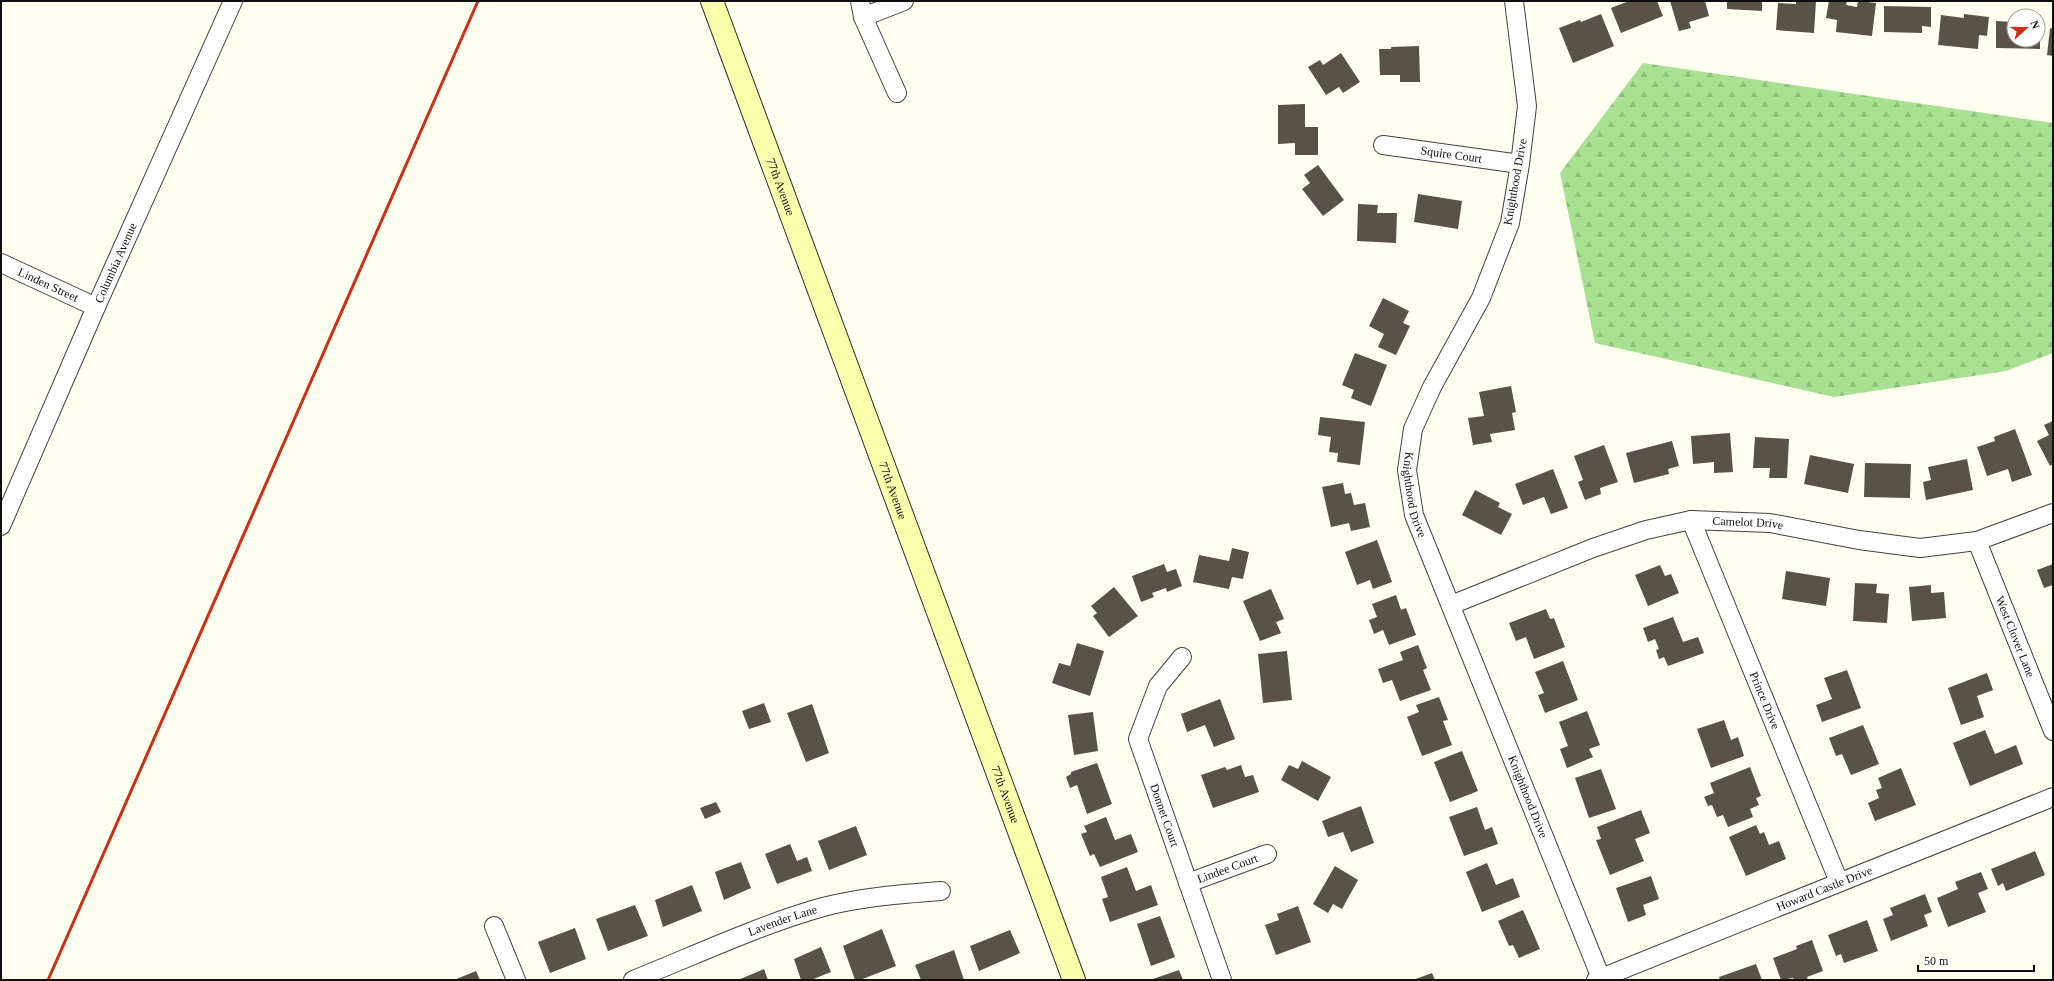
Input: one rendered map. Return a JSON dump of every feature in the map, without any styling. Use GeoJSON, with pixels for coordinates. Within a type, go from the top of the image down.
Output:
{"type":"FeatureCollection","features":[{"type":"Feature","properties":{"kind":"street","name":"Columbia Avenue"},"geometry":{"type":"LineString","coordinates":[[1,526],[96,307],[233,1]]}},
{"type":"Feature","properties":{"kind":"street","name":"77th Avenue"},"geometry":{"type":"LineString","coordinates":[[712,1],[1074,980]]}},
{"type":"Feature","properties":{"kind":"street"},"geometry":{"type":"LineString","coordinates":[[897,93],[862,9],[904,1]]}},
{"type":"Feature","properties":{"kind":"street","name":"Knighthood Drive"},"geometry":{"type":"LineString","coordinates":[[1517,2],[1527,106],[1520,164],[1510,223],[1484,291],[1432,387],[1414,429],[1407,470],[1414,514],[1598,979]]}},
{"type":"Feature","properties":{"kind":"street","name":"Squire Court"},"geometry":{"type":"LineString","coordinates":[[1383,145],[1520,164]]}},
{"type":"Feature","properties":{"kind":"street","name":"Linden Street"},"geometry":{"type":"LineString","coordinates":[[1,263],[96,307]]}},
{"type":"Feature","properties":{"kind":"street","name":"Camelot Drive"},"geometry":{"type":"LineString","coordinates":[[1451,605],[1593,548],[1646,530],[1691,520],[1770,523],[1859,540],[1920,548],[1977,541],[2053,514]]}},
{"type":"Feature","properties":{"kind":"street","name":"Prince Drive"},"geometry":{"type":"LineString","coordinates":[[1691,520],[1839,882]]}},
{"type":"Feature","properties":{"kind":"street","name":"West Clover Lane"},"geometry":{"type":"LineString","coordinates":[[1977,541],[2053,731]]}},
{"type":"Feature","properties":{"kind":"street","name":"Donnet Court"},"geometry":{"type":"LineString","coordinates":[[1182,657],[1158,686],[1138,739],[1222,980]]}},
{"type":"Feature","properties":{"kind":"street","name":"Howard Castle Drive"},"geometry":{"type":"LineString","coordinates":[[1598,979],[2053,797]]}},
{"type":"Feature","properties":{"kind":"street","name":"Lindee Court"},"geometry":{"type":"LineString","coordinates":[[1188,883],[1267,854]]}},
{"type":"Feature","properties":{"kind":"street","name":"Lavender Lane"},"geometry":{"type":"LineString","coordinates":[[633,980],[786,919],[824,907],[862,898],[941,891]]}},
{"type":"Feature","properties":{"kind":"street"},"geometry":{"type":"LineString","coordinates":[[494,926],[516,980]]}},
{"type":"Feature","properties":{"kind":"green space"},"geometry":{"type":"Polygon","coordinates":[[[1643,63],[2053,123],[2053,353],[2006,371],[1834,397],[1595,343],[1560,173],[1643,63]]]}},
{"type":"Feature","properties":{"kind":"building"},"geometry":{"type":"Polygon","coordinates":[[[1629,1],[1657,1],[1663,16],[1621,33],[1611,8],[1629,1]]]}},
{"type":"Feature","properties":{"kind":"building"},"geometry":{"type":"Polygon","coordinates":[[[1670,1],[1705,1],[1709,16],[1689,22],[1691,28],[1679,31],[1670,1]]]}},
{"type":"Feature","properties":{"kind":"building"},"geometry":{"type":"Polygon","coordinates":[[[1727,1],[1762,1],[1762,11],[1727,9],[1727,1]]]}},
{"type":"Feature","properties":{"kind":"building"},"geometry":{"type":"Polygon","coordinates":[[[1796,1],[1816,1],[1814,33],[1776,30],[1778,3],[1796,4],[1796,1]]]}},
{"type":"Feature","properties":{"kind":"building"},"geometry":{"type":"Polygon","coordinates":[[[1829,1],[1847,1],[1846,5],[1857,7],[1858,1],[1876,3],[1872,36],[1836,32],[1837,20],[1826,18],[1829,1]]]}},
{"type":"Feature","properties":{"kind":"building"},"geometry":{"type":"Polygon","coordinates":[[[1884,6],[1931,7],[1931,27],[1922,26],[1922,33],[1884,32],[1884,6]]]}},
{"type":"Feature","properties":{"kind":"building"},"geometry":{"type":"Polygon","coordinates":[[[1601,14],[1614,46],[1573,63],[1559,28],[1580,20],[1581,22],[1601,14]]]}},
{"type":"Feature","properties":{"kind":"building"},"geometry":{"type":"Polygon","coordinates":[[[1964,14],[1989,17],[1987,36],[1979,35],[1978,49],[1938,45],[1941,15],[1964,18],[1964,14]]]}},
{"type":"Feature","properties":{"kind":"building"},"geometry":{"type":"Polygon","coordinates":[[[1996,21],[2006,22],[2006,48],[2040,49],[1996,48],[1996,21]]]}},
{"type":"Feature","properties":{"kind":"building"},"geometry":{"type":"Polygon","coordinates":[[[2050,28],[2053,29],[2053,56],[2047,55],[2050,28]]]}},
{"type":"Feature","properties":{"kind":"building"},"geometry":{"type":"Polygon","coordinates":[[[1419,46],[1420,82],[1400,82],[1400,75],[1380,75],[1379,49],[1419,46]]]}},
{"type":"Feature","properties":{"kind":"building"},"geometry":{"type":"Polygon","coordinates":[[[1341,53],[1360,82],[1343,93],[1339,87],[1326,95],[1308,67],[1320,60],[1323,65],[1341,53]]]}},
{"type":"Feature","properties":{"kind":"building"},"geometry":{"type":"Polygon","coordinates":[[[1305,104],[1305,127],[1318,127],[1318,155],[1295,155],[1295,143],[1278,144],[1278,105],[1305,104]]]}},
{"type":"Feature","properties":{"kind":"building"},"geometry":{"type":"Polygon","coordinates":[[[1318,165],[1344,200],[1323,216],[1302,189],[1310,183],[1304,175],[1318,165]]]}},
{"type":"Feature","properties":{"kind":"building"},"geometry":{"type":"Polygon","coordinates":[[[1418,194],[1462,201],[1458,229],[1414,222],[1418,194]]]}},
{"type":"Feature","properties":{"kind":"building"},"geometry":{"type":"Polygon","coordinates":[[[1358,204],[1378,205],[1377,213],[1397,213],[1396,243],[1357,241],[1358,204]]]}},
{"type":"Feature","properties":{"kind":"building"},"geometry":{"type":"Polygon","coordinates":[[[1383,298],[1409,311],[1403,323],[1410,326],[1396,355],[1378,347],[1384,334],[1369,326],[1383,298]]]}},
{"type":"Feature","properties":{"kind":"building"},"geometry":{"type":"Polygon","coordinates":[[[1355,353],[1387,365],[1371,406],[1351,398],[1354,390],[1342,385],[1355,353]]]}},
{"type":"Feature","properties":{"kind":"building"},"geometry":{"type":"Polygon","coordinates":[[[1511,386],[1516,412],[1512,413],[1515,430],[1490,434],[1492,442],[1473,445],[1468,418],[1484,416],[1479,392],[1511,386]]]}},
{"type":"Feature","properties":{"kind":"building"},"geometry":{"type":"Polygon","coordinates":[[[1320,417],[1365,422],[1360,465],[1337,462],[1338,453],[1329,452],[1331,437],[1318,435],[1320,417]]]}},
{"type":"Feature","properties":{"kind":"building"},"geometry":{"type":"Polygon","coordinates":[[[2053,421],[2053,464],[2050,466],[2037,441],[2049,435],[2044,425],[2053,421]]]}},
{"type":"Feature","properties":{"kind":"building"},"geometry":{"type":"Polygon","coordinates":[[[2015,429],[2032,475],[2012,482],[2008,469],[1987,476],[1977,447],[1995,441],[1994,437],[2015,429]]]}},
{"type":"Feature","properties":{"kind":"building"},"geometry":{"type":"Polygon","coordinates":[[[1730,433],[1733,472],[1714,473],[1714,462],[1693,464],[1691,436],[1730,433]]]}},
{"type":"Feature","properties":{"kind":"building"},"geometry":{"type":"Polygon","coordinates":[[[1755,437],[1789,439],[1787,478],[1769,478],[1770,468],[1753,468],[1755,437]]]}},
{"type":"Feature","properties":{"kind":"building"},"geometry":{"type":"Polygon","coordinates":[[[1672,441],[1679,466],[1668,469],[1669,474],[1634,483],[1626,453],[1672,441]]]}},
{"type":"Feature","properties":{"kind":"building"},"geometry":{"type":"Polygon","coordinates":[[[1604,445],[1618,482],[1600,488],[1601,494],[1585,500],[1578,482],[1583,480],[1574,456],[1604,445]]]}},
{"type":"Feature","properties":{"kind":"building"},"geometry":{"type":"Polygon","coordinates":[[[1810,455],[1854,464],[1848,493],[1804,484],[1810,455]]]}},
{"type":"Feature","properties":{"kind":"building"},"geometry":{"type":"Polygon","coordinates":[[[1967,459],[1973,490],[1926,500],[1923,482],[1931,480],[1928,467],[1967,459]]]}},
{"type":"Feature","properties":{"kind":"building"},"geometry":{"type":"Polygon","coordinates":[[[1865,463],[1911,464],[1910,498],[1864,497],[1865,463]]]}},
{"type":"Feature","properties":{"kind":"building"},"geometry":{"type":"Polygon","coordinates":[[[1553,469],[1568,508],[1551,514],[1544,497],[1523,505],[1515,484],[1553,469]]]}},
{"type":"Feature","properties":{"kind":"building"},"geometry":{"type":"Polygon","coordinates":[[[1343,483],[1345,494],[1351,493],[1354,505],[1365,503],[1370,527],[1351,531],[1349,523],[1331,527],[1322,487],[1343,483]]]}},
{"type":"Feature","properties":{"kind":"building"},"geometry":{"type":"Polygon","coordinates":[[[1475,490],[1500,503],[1498,507],[1512,514],[1501,535],[1462,515],[1475,490]]]}},
{"type":"Feature","properties":{"kind":"building"},"geometry":{"type":"Polygon","coordinates":[[[1377,540],[1392,582],[1373,589],[1370,580],[1357,585],[1345,552],[1377,540]]]}},
{"type":"Feature","properties":{"kind":"building"},"geometry":{"type":"Polygon","coordinates":[[[1232,548],[1249,552],[1243,579],[1232,577],[1229,589],[1193,582],[1199,555],[1229,561],[1232,548]]]}},
{"type":"Feature","properties":{"kind":"building"},"geometry":{"type":"Polygon","coordinates":[[[1164,564],[1167,572],[1176,569],[1182,586],[1167,592],[1166,588],[1152,593],[1154,597],[1141,602],[1132,576],[1164,564]]]}},
{"type":"Feature","properties":{"kind":"building"},"geometry":{"type":"Polygon","coordinates":[[[2053,564],[2053,585],[2044,588],[2037,570],[2053,564]]]}},
{"type":"Feature","properties":{"kind":"building"},"geometry":{"type":"Polygon","coordinates":[[[1660,565],[1665,576],[1671,574],[1679,593],[1648,606],[1635,575],[1660,565]]]}},
{"type":"Feature","properties":{"kind":"building"},"geometry":{"type":"Polygon","coordinates":[[[1786,571],[1830,578],[1826,606],[1782,599],[1786,571]]]}},
{"type":"Feature","properties":{"kind":"building"},"geometry":{"type":"Polygon","coordinates":[[[1855,583],[1877,584],[1876,593],[1889,594],[1887,623],[1853,621],[1855,583]]]}},
{"type":"Feature","properties":{"kind":"building"},"geometry":{"type":"Polygon","coordinates":[[[1931,585],[1931,593],[1944,592],[1946,618],[1912,621],[1909,587],[1931,585]]]}},
{"type":"Feature","properties":{"kind":"building"},"geometry":{"type":"Polygon","coordinates":[[[1114,587],[1138,616],[1109,637],[1093,616],[1097,613],[1091,606],[1114,587]]]}},
{"type":"Feature","properties":{"kind":"building"},"geometry":{"type":"Polygon","coordinates":[[[1271,589],[1284,619],[1276,622],[1281,633],[1260,641],[1243,601],[1271,589]]]}},
{"type":"Feature","properties":{"kind":"building"},"geometry":{"type":"Polygon","coordinates":[[[1396,595],[1401,610],[1406,608],[1416,635],[1389,645],[1383,630],[1374,634],[1369,620],[1377,617],[1372,604],[1396,595]]]}},
{"type":"Feature","properties":{"kind":"building"},"geometry":{"type":"Polygon","coordinates":[[[1546,609],[1550,619],[1554,618],[1565,647],[1534,659],[1526,637],[1516,641],[1509,623],[1546,609]]]}},
{"type":"Feature","properties":{"kind":"building"},"geometry":{"type":"Polygon","coordinates":[[[1673,617],[1683,642],[1698,637],[1704,653],[1668,666],[1664,657],[1659,659],[1656,650],[1659,649],[1655,639],[1648,642],[1643,628],[1673,617]]]}},
{"type":"Feature","properties":{"kind":"building"},"geometry":{"type":"Polygon","coordinates":[[[1077,643],[1104,651],[1090,696],[1052,683],[1059,663],[1070,666],[1077,643]]]}},
{"type":"Feature","properties":{"kind":"building"},"geometry":{"type":"Polygon","coordinates":[[[1418,645],[1427,668],[1423,670],[1431,690],[1400,701],[1392,680],[1383,683],[1378,669],[1403,660],[1400,652],[1418,645]]]}},
{"type":"Feature","properties":{"kind":"building"},"geometry":{"type":"Polygon","coordinates":[[[1287,651],[1292,700],[1263,703],[1258,654],[1287,651]]]}},
{"type":"Feature","properties":{"kind":"building"},"geometry":{"type":"Polygon","coordinates":[[[1563,661],[1578,700],[1545,713],[1538,695],[1544,693],[1535,672],[1563,661]]]}},
{"type":"Feature","properties":{"kind":"building"},"geometry":{"type":"Polygon","coordinates":[[[1847,670],[1861,708],[1822,722],[1816,705],[1832,699],[1824,678],[1847,670]]]}},
{"type":"Feature","properties":{"kind":"building"},"geometry":{"type":"Polygon","coordinates":[[[1987,673],[1993,690],[1977,696],[1984,717],[1961,725],[1948,688],[1987,673]]]}},
{"type":"Feature","properties":{"kind":"building"},"geometry":{"type":"Polygon","coordinates":[[[1439,697],[1448,720],[1443,721],[1452,745],[1422,756],[1407,717],[1419,712],[1416,705],[1439,697]]]}},
{"type":"Feature","properties":{"kind":"building"},"geometry":{"type":"Polygon","coordinates":[[[1220,699],[1235,739],[1214,747],[1205,725],[1187,732],[1181,714],[1220,699]]]}},
{"type":"Feature","properties":{"kind":"building"},"geometry":{"type":"Polygon","coordinates":[[[764,703],[771,722],[749,729],[742,711],[764,703]]]}},
{"type":"Feature","properties":{"kind":"building"},"geometry":{"type":"Polygon","coordinates":[[[812,704],[829,753],[806,762],[787,713],[812,704]]]}},
{"type":"Feature","properties":{"kind":"building"},"geometry":{"type":"Polygon","coordinates":[[[1587,711],[1600,745],[1589,749],[1593,757],[1567,768],[1560,749],[1568,746],[1559,722],[1587,711]]]}},
{"type":"Feature","properties":{"kind":"building"},"geometry":{"type":"Polygon","coordinates":[[[1093,712],[1098,751],[1074,755],[1068,715],[1093,712]]]}},
{"type":"Feature","properties":{"kind":"building"},"geometry":{"type":"Polygon","coordinates":[[[1724,720],[1731,740],[1738,737],[1744,756],[1711,768],[1697,729],[1724,720]]]}},
{"type":"Feature","properties":{"kind":"building"},"geometry":{"type":"Polygon","coordinates":[[[1863,725],[1879,764],[1851,775],[1842,754],[1836,756],[1829,738],[1863,725]]]}},
{"type":"Feature","properties":{"kind":"building"},"geometry":{"type":"Polygon","coordinates":[[[1985,730],[1995,754],[2016,745],[2023,764],[1970,786],[1953,743],[1985,730]]]}},
{"type":"Feature","properties":{"kind":"building"},"geometry":{"type":"Polygon","coordinates":[[[1462,751],[1478,791],[1450,802],[1434,762],[1462,751]]]}},
{"type":"Feature","properties":{"kind":"building"},"geometry":{"type":"Polygon","coordinates":[[[1302,761],[1331,777],[1318,801],[1281,780],[1289,765],[1298,769],[1302,761]]]}},
{"type":"Feature","properties":{"kind":"building"},"geometry":{"type":"Polygon","coordinates":[[[1097,763],[1112,804],[1087,814],[1077,785],[1070,788],[1066,777],[1071,774],[1071,772],[1097,763]]]}},
{"type":"Feature","properties":{"kind":"building"},"geometry":{"type":"Polygon","coordinates":[[[1241,765],[1245,777],[1253,775],[1259,792],[1213,808],[1201,775],[1225,767],[1227,770],[1241,765]]]}},
{"type":"Feature","properties":{"kind":"building"},"geometry":{"type":"Polygon","coordinates":[[[1750,767],[1761,796],[1756,798],[1759,805],[1750,809],[1753,817],[1728,827],[1723,815],[1717,817],[1712,805],[1708,806],[1704,797],[1714,793],[1710,783],[1750,767]]]}},
{"type":"Feature","properties":{"kind":"building"},"geometry":{"type":"Polygon","coordinates":[[[1901,768],[1916,805],[1875,821],[1868,803],[1879,798],[1876,790],[1882,788],[1878,778],[1901,768]]]}},
{"type":"Feature","properties":{"kind":"building"},"geometry":{"type":"Polygon","coordinates":[[[1601,769],[1616,809],[1589,818],[1575,778],[1601,769]]]}},
{"type":"Feature","properties":{"kind":"building"},"geometry":{"type":"Polygon","coordinates":[[[716,802],[721,812],[705,819],[700,808],[716,802]]]}},
{"type":"Feature","properties":{"kind":"building"},"geometry":{"type":"Polygon","coordinates":[[[1361,806],[1374,843],[1351,852],[1343,832],[1328,837],[1322,821],[1361,806]]]}},
{"type":"Feature","properties":{"kind":"building"},"geometry":{"type":"Polygon","coordinates":[[[1477,807],[1485,830],[1492,827],[1498,844],[1464,856],[1449,817],[1477,807]]]}},
{"type":"Feature","properties":{"kind":"building"},"geometry":{"type":"Polygon","coordinates":[[[1641,810],[1650,833],[1635,839],[1644,861],[1610,875],[1596,840],[1601,839],[1597,827],[1641,810]]]}},
{"type":"Feature","properties":{"kind":"building"},"geometry":{"type":"Polygon","coordinates":[[[1106,817],[1115,840],[1131,834],[1138,852],[1100,867],[1094,854],[1090,856],[1081,834],[1087,832],[1084,826],[1106,817]]]}},
{"type":"Feature","properties":{"kind":"building"},"geometry":{"type":"Polygon","coordinates":[[[1756,825],[1760,834],[1764,832],[1769,845],[1779,841],[1786,859],[1746,876],[1729,837],[1756,825]]]}},
{"type":"Feature","properties":{"kind":"building"},"geometry":{"type":"Polygon","coordinates":[[[856,826],[867,855],[829,870],[818,841],[856,826]]]}},
{"type":"Feature","properties":{"kind":"building"},"geometry":{"type":"Polygon","coordinates":[[[790,844],[797,861],[807,857],[812,871],[777,884],[765,854],[790,844]]]}},
{"type":"Feature","properties":{"kind":"building"},"geometry":{"type":"Polygon","coordinates":[[[2035,851],[2045,875],[2006,891],[2003,883],[1998,886],[1991,869],[2035,851]]]}},
{"type":"Feature","properties":{"kind":"building"},"geometry":{"type":"Polygon","coordinates":[[[741,862],[751,888],[724,900],[715,872],[741,862]]]}},
{"type":"Feature","properties":{"kind":"building"},"geometry":{"type":"Polygon","coordinates":[[[1487,863],[1496,885],[1513,878],[1520,897],[1482,912],[1466,872],[1487,863]]]}},
{"type":"Feature","properties":{"kind":"building"},"geometry":{"type":"Polygon","coordinates":[[[1335,866],[1358,880],[1342,909],[1333,904],[1328,913],[1313,904],[1335,866]]]}},
{"type":"Feature","properties":{"kind":"building"},"geometry":{"type":"Polygon","coordinates":[[[1127,867],[1136,891],[1151,885],[1158,905],[1110,922],[1102,899],[1108,897],[1101,877],[1127,867]]]}},
{"type":"Feature","properties":{"kind":"building"},"geometry":{"type":"Polygon","coordinates":[[[1981,872],[1988,889],[1978,893],[1986,912],[1948,927],[1937,898],[1958,889],[1955,882],[1981,872]]]}},
{"type":"Feature","properties":{"kind":"building"},"geometry":{"type":"Polygon","coordinates":[[[1651,876],[1659,899],[1643,905],[1646,915],[1628,922],[1616,888],[1651,876]]]}},
{"type":"Feature","properties":{"kind":"building"},"geometry":{"type":"Polygon","coordinates":[[[692,885],[702,911],[663,927],[655,900],[692,885]]]}},
{"type":"Feature","properties":{"kind":"building"},"geometry":{"type":"Polygon","coordinates":[[[1925,894],[1932,912],[1924,915],[1928,926],[1891,941],[1883,919],[1893,915],[1890,908],[1925,894]]]}},
{"type":"Feature","properties":{"kind":"building"},"geometry":{"type":"Polygon","coordinates":[[[635,905],[648,936],[608,951],[596,919],[635,905]]]}},
{"type":"Feature","properties":{"kind":"building"},"geometry":{"type":"Polygon","coordinates":[[[1298,906],[1311,942],[1276,955],[1265,925],[1279,920],[1277,914],[1298,906]]]}},
{"type":"Feature","properties":{"kind":"building"},"geometry":{"type":"Polygon","coordinates":[[[1523,910],[1540,949],[1519,958],[1513,945],[1509,946],[1498,921],[1523,910]]]}},
{"type":"Feature","properties":{"kind":"building"},"geometry":{"type":"Polygon","coordinates":[[[1160,916],[1175,957],[1151,966],[1137,924],[1160,916]]]}},
{"type":"Feature","properties":{"kind":"building"},"geometry":{"type":"Polygon","coordinates":[[[1867,920],[1878,951],[1844,963],[1841,954],[1836,956],[1828,935],[1867,920]]]}},
{"type":"Feature","properties":{"kind":"building"},"geometry":{"type":"Polygon","coordinates":[[[575,928],[586,959],[550,973],[538,942],[575,928]]]}},
{"type":"Feature","properties":{"kind":"building"},"geometry":{"type":"Polygon","coordinates":[[[882,929],[896,966],[860,980],[855,980],[843,946],[882,929]]]}},
{"type":"Feature","properties":{"kind":"building"},"geometry":{"type":"Polygon","coordinates":[[[1010,930],[1020,953],[979,971],[970,946],[1010,930]]]}},
{"type":"Feature","properties":{"kind":"building"},"geometry":{"type":"Polygon","coordinates":[[[1812,940],[1823,971],[1807,977],[1808,980],[1794,980],[1793,978],[1781,980],[1773,958],[1797,949],[1796,946],[1812,940]]]}},
{"type":"Feature","properties":{"kind":"building"},"geometry":{"type":"Polygon","coordinates":[[[821,947],[831,972],[811,980],[801,980],[794,959],[821,947]]]}},
{"type":"Feature","properties":{"kind":"building"},"geometry":{"type":"Polygon","coordinates":[[[954,950],[964,980],[921,980],[915,965],[954,950]]]}},
{"type":"Feature","properties":{"kind":"building"},"geometry":{"type":"Polygon","coordinates":[[[1756,964],[1762,980],[1720,980],[1719,977],[1756,964]]]}},
{"type":"Feature","properties":{"kind":"building"},"geometry":{"type":"Polygon","coordinates":[[[764,969],[768,980],[738,980],[764,969]]]}},
{"type":"Feature","properties":{"kind":"building"},"geometry":{"type":"Polygon","coordinates":[[[1179,970],[1183,980],[1150,980],[1179,970]]]}},
{"type":"Feature","properties":{"kind":"building"},"geometry":{"type":"Polygon","coordinates":[[[476,971],[480,980],[454,980],[476,971]]]}},
{"type":"Feature","properties":{"kind":"building"},"geometry":{"type":"Polygon","coordinates":[[[1432,973],[1435,980],[1413,980],[1432,973]]]}},
{"type":"Feature","properties":{"kind":"railway"},"geometry":{"type":"LineString","coordinates":[[48,980],[478,1]]}}]}
